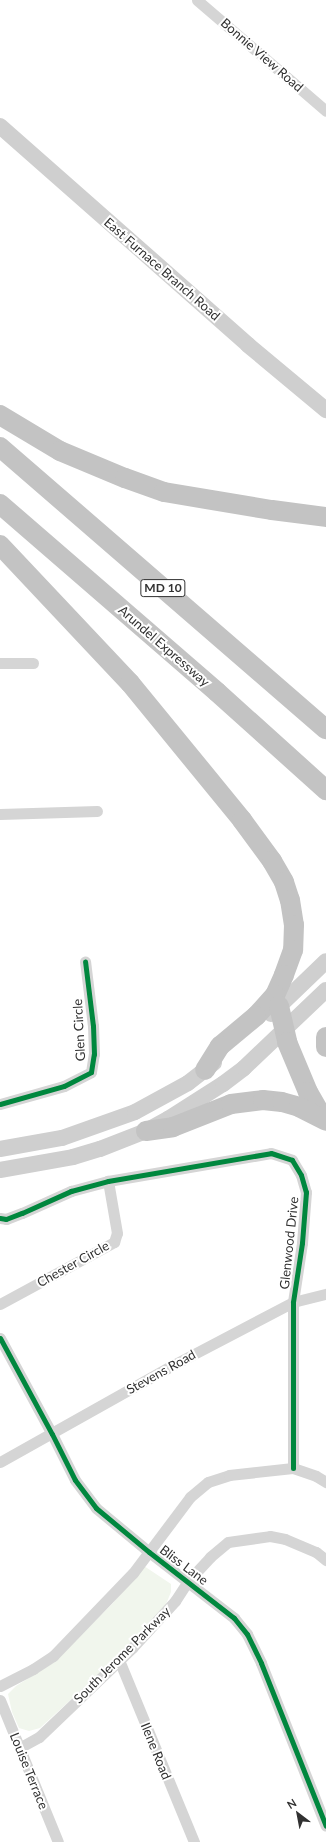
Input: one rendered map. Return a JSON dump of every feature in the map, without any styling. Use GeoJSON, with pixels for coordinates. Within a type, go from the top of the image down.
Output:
{"type":"FeatureCollection","features":[{"type":"Feature","properties":{"kind":"highway"},"geometry":{"type":"LineString","coordinates":[[0,415],[60,451],[125,478],[164,492],[272,510],[326,517]]}},
{"type":"Feature","properties":{"kind":"highway","name":"MD 10"},"geometry":{"type":"LineString","coordinates":[[0,446],[326,729]]}},
{"type":"Feature","properties":{"kind":"highway","name":"Arundel Expressway"},"geometry":{"type":"LineString","coordinates":[[0,504],[217,692],[326,790]]}},
{"type":"Feature","properties":{"kind":"highway"},"geometry":{"type":"LineString","coordinates":[[0,545],[140,694],[242,820],[272,861],[284,882],[290,900],[294,925],[293,950],[284,975],[275,995],[256,1016],[220,1046],[205,1070]]}},
{"type":"Feature","properties":{"kind":"highway"},"geometry":{"type":"LineString","coordinates":[[279,1006],[287,1042],[308,1092],[325,1120]]}},
{"type":"Feature","properties":{"kind":"highway"},"geometry":{"type":"LineString","coordinates":[[326,1037],[326,1048]]}},
{"type":"Feature","properties":{"kind":"highway"},"geometry":{"type":"LineString","coordinates":[[146,1131],[172,1127],[218,1108],[246,1101],[282,1102],[325,1120]]}},
{"type":"Feature","properties":{"kind":"main road","name":"East Furnace Branch Road"},"geometry":{"type":"LineString","coordinates":[[0,126],[248,345],[326,410]]}},
{"type":"Feature","properties":{"kind":"main road"},"geometry":{"type":"LineString","coordinates":[[0,1150],[62,1138],[98,1126],[156,1102],[205,1070],[246,1037],[326,961]]}},
{"type":"Feature","properties":{"kind":"main road"},"geometry":{"type":"LineString","coordinates":[[0,1170],[73,1157],[100,1149],[146,1131],[187,1109],[244,1068],[326,990]]}},
{"type":"Feature","properties":{"kind":"street","name":"Bonnie View Road"},"geometry":{"type":"LineString","coordinates":[[197,0],[326,111]]}},
{"type":"Feature","properties":{"kind":"street"},"geometry":{"type":"LineString","coordinates":[[0,664],[33,663]]}},
{"type":"Feature","properties":{"kind":"street"},"geometry":{"type":"LineString","coordinates":[[0,814],[97,810]]}},
{"type":"Feature","properties":{"kind":"street","name":"Glen Circle"},"geometry":{"type":"LineString","coordinates":[[0,1104],[64,1086],[91,1072],[94,1054],[93,1026],[85,961]]}},
{"type":"Feature","properties":{"kind":"street","name":"Glenwood Drive"},"geometry":{"type":"LineString","coordinates":[[0,1218],[6,1219],[71,1191],[108,1181],[271,1153],[292,1160],[302,1175],[306,1192],[302,1243],[293,1302],[293,1468]]}},
{"type":"Feature","properties":{"kind":"street","name":"Chester Circle"},"geometry":{"type":"LineString","coordinates":[[0,1304],[114,1242],[117,1233],[108,1181]]}},
{"type":"Feature","properties":{"kind":"street","name":"Stevens Road"},"geometry":{"type":"LineString","coordinates":[[0,1462],[173,1365],[293,1302],[326,1294]]}},
{"type":"Feature","properties":{"kind":"street","name":"Bliss Lane"},"geometry":{"type":"LineString","coordinates":[[0,1338],[52,1434],[74,1480],[96,1508],[149,1552],[234,1618],[247,1634],[261,1663],[326,1826]]}},
{"type":"Feature","properties":{"kind":"street"},"geometry":{"type":"LineString","coordinates":[[0,1686],[33,1669],[53,1656],[133,1573],[190,1496],[208,1482],[229,1475],[293,1468],[316,1476],[326,1482]]}},
{"type":"Feature","properties":{"kind":"street","name":"South Jerome Parkway"},"geometry":{"type":"LineString","coordinates":[[20,1748],[39,1736],[157,1623],[175,1601],[188,1581],[210,1557],[228,1542],[246,1538],[270,1536],[285,1538],[316,1552],[326,1560]]}},
{"type":"Feature","properties":{"kind":"street","name":"Ilene Road"},"geometry":{"type":"LineString","coordinates":[[119,1660],[194,1842]]}},
{"type":"Feature","properties":{"kind":"street","name":"Louise Terrace"},"geometry":{"type":"LineString","coordinates":[[0,1700],[58,1842]]}},
{"type":"Feature","properties":{"kind":"shaded area"},"geometry":{"type":"Polygon","coordinates":[[[144,1566],[171,1584],[171,1592],[164,1609],[112,1662],[40,1728],[29,1731],[19,1728],[12,1712],[8,1694],[16,1686],[53,1663],[113,1603],[144,1566]]]}},
{"type":"Feature","properties":{"kind":"cycle path"},"geometry":{"type":"LineString","coordinates":[[0,1104],[64,1086],[91,1072],[94,1054],[93,1026],[85,961]]}},
{"type":"Feature","properties":{"kind":"cycle path"},"geometry":{"type":"LineString","coordinates":[[0,1218],[6,1219],[71,1191],[108,1181],[271,1153],[292,1160],[301,1175],[306,1192],[302,1243],[293,1302],[293,1468]]}},
{"type":"Feature","properties":{"kind":"cycle path"},"geometry":{"type":"LineString","coordinates":[[0,1338],[75,1480],[96,1508],[149,1552],[234,1618],[247,1634],[261,1663],[326,1826]]}}]}
